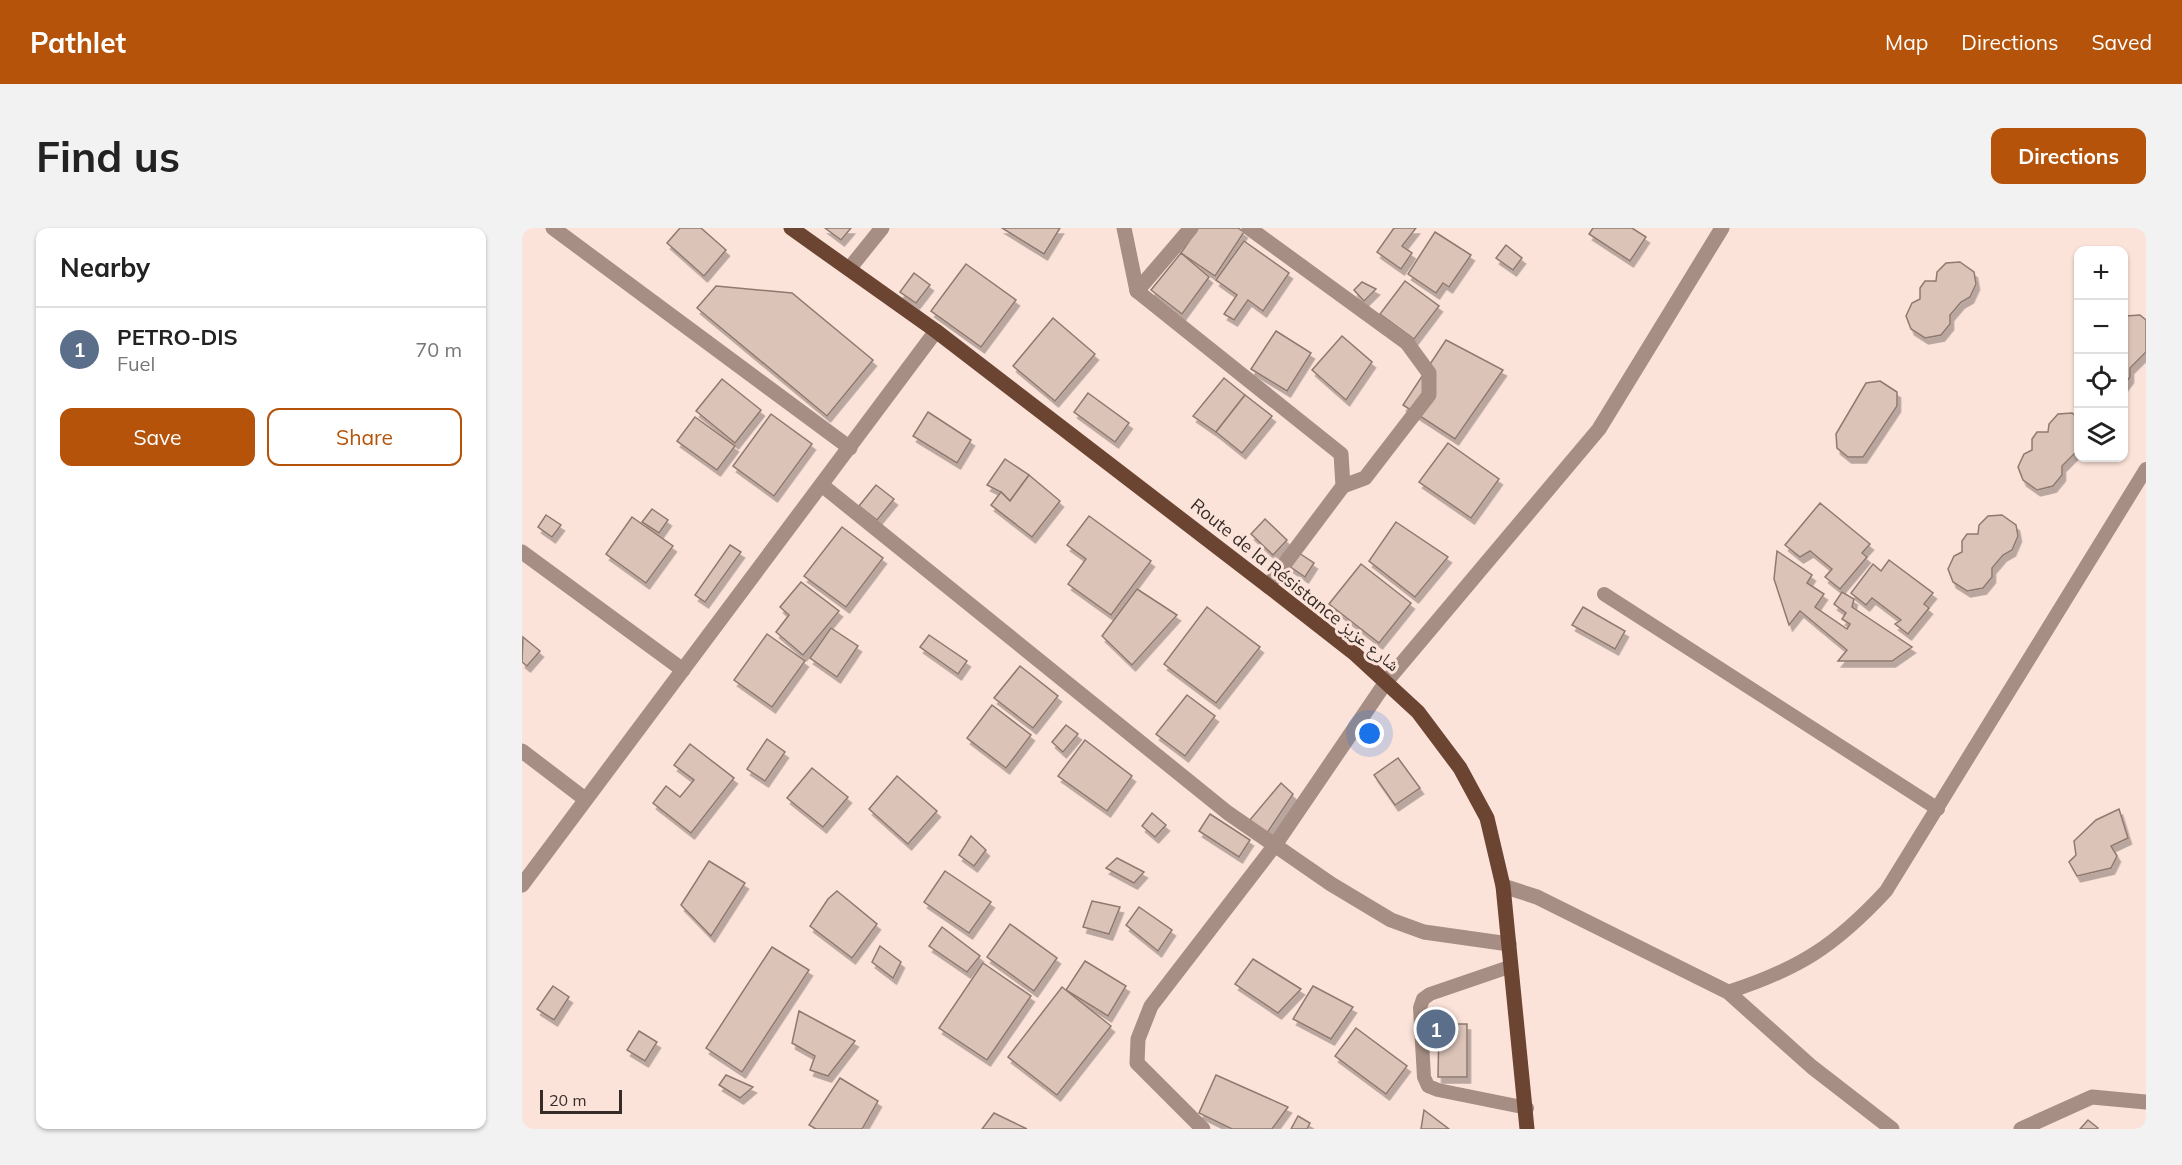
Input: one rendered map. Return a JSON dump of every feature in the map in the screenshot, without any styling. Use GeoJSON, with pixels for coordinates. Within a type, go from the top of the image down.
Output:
{"type":"FeatureCollection","features":[{"type":"Feature","properties":{"kind":"main road","name":"Route de la Résistance شارع عزيز"},"geometry":{"type":"LineString","coordinates":[[791,228],[936,331],[1268,586],[1354,653],[1418,712],[1460,768],[1487,818],[1503,886],[1509,967],[1527,1108],[1527,1129]]}},
{"type":"Feature","properties":{"kind":"street"},"geometry":{"type":"LineString","coordinates":[[553,228],[850,448]]}},
{"type":"Feature","properties":{"kind":"street"},"geometry":{"type":"LineString","coordinates":[[849,269],[882,228]]}},
{"type":"Feature","properties":{"kind":"street"},"geometry":{"type":"LineString","coordinates":[[1124,228],[1137,291],[1341,454],[1343,486]]}},
{"type":"Feature","properties":{"kind":"street"},"geometry":{"type":"LineString","coordinates":[[1137,291],[1191,228]]}},
{"type":"Feature","properties":{"kind":"street"},"geometry":{"type":"LineString","coordinates":[[1249,228],[1407,343],[1429,373],[1429,395],[1365,478],[1343,486],[1268,586]]}},
{"type":"Feature","properties":{"kind":"street"},"geometry":{"type":"LineString","coordinates":[[1203,1129],[1137,1063],[1138,1039],[1151,1006],[1275,845],[1386,682],[1599,429],[1722,228]]}},
{"type":"Feature","properties":{"kind":"street"},"geometry":{"type":"LineString","coordinates":[[522,885],[823,486],[936,331]]}},
{"type":"Feature","properties":{"kind":"street"},"geometry":{"type":"LineString","coordinates":[[823,486],[1228,813],[1331,884],[1391,920],[1424,932],[1509,944]]}},
{"type":"Feature","properties":{"kind":"street"},"geometry":{"type":"LineString","coordinates":[[522,552],[683,670]]}},
{"type":"Feature","properties":{"kind":"street"},"geometry":{"type":"LineString","coordinates":[[522,751],[585,799]]}},
{"type":"Feature","properties":{"kind":"street"},"geometry":{"type":"LineString","coordinates":[[1503,886],[1538,897],[1728,992],[1812,1066],[1892,1129]]}},
{"type":"Feature","properties":{"kind":"street"},"geometry":{"type":"LineString","coordinates":[[2021,1129],[2092,1097],[2146,1102]]}},
{"type":"Feature","properties":{"kind":"lane"},"geometry":{"type":"LineString","coordinates":[[1728,992],[1774,977],[1805,961],[1854,926],[1886,891],[2146,469]]}},
{"type":"Feature","properties":{"kind":"lane"},"geometry":{"type":"LineString","coordinates":[[1604,594],[1938,809]]}},
{"type":"Feature","properties":{"kind":"lane"},"geometry":{"type":"LineString","coordinates":[[1509,967],[1430,994],[1423,999],[1420,1008],[1424,1077],[1428,1086],[1438,1090],[1527,1108]]}},
{"type":"Feature","properties":{"kind":"building"},"geometry":{"type":"Polygon","coordinates":[[[680,228],[701,228],[726,250],[704,276],[667,243],[680,228]]]}},
{"type":"Feature","properties":{"kind":"building"},"geometry":{"type":"Polygon","coordinates":[[[825,228],[851,228],[841,240],[825,228]]]}},
{"type":"Feature","properties":{"kind":"building"},"geometry":{"type":"Polygon","coordinates":[[[1002,228],[1060,228],[1044,254],[1002,228]]]}},
{"type":"Feature","properties":{"kind":"building"},"geometry":{"type":"Polygon","coordinates":[[[1198,228],[1238,228],[1244,232],[1215,276],[1181,253],[1198,228]]]}},
{"type":"Feature","properties":{"kind":"building"},"geometry":{"type":"Polygon","coordinates":[[[1394,228],[1416,228],[1402,246],[1412,253],[1401,269],[1377,252],[1394,228]]]}},
{"type":"Feature","properties":{"kind":"building"},"geometry":{"type":"Polygon","coordinates":[[[1593,228],[1632,228],[1646,237],[1630,261],[1589,234],[1593,228]]]}},
{"type":"Feature","properties":{"kind":"building"},"geometry":{"type":"Polygon","coordinates":[[[1435,232],[1471,255],[1449,287],[1443,283],[1436,293],[1408,274],[1435,232]]]}},
{"type":"Feature","properties":{"kind":"building"},"geometry":{"type":"Polygon","coordinates":[[[1244,241],[1289,273],[1263,311],[1248,300],[1234,320],[1224,314],[1237,295],[1216,280],[1244,241]]]}},
{"type":"Feature","properties":{"kind":"building"},"geometry":{"type":"Polygon","coordinates":[[[1506,245],[1522,258],[1513,270],[1496,258],[1506,245]]]}},
{"type":"Feature","properties":{"kind":"building"},"geometry":{"type":"Polygon","coordinates":[[[1181,253],[1209,277],[1182,314],[1151,290],[1181,253]]]}},
{"type":"Feature","properties":{"kind":"building"},"geometry":{"type":"Polygon","coordinates":[[[1960,262],[1974,272],[1976,284],[1970,297],[1961,302],[1950,315],[1950,324],[1941,335],[1925,338],[1911,329],[1906,316],[1912,303],[1920,299],[1920,288],[1925,281],[1936,281],[1937,272],[1946,263],[1960,262]]]}},
{"type":"Feature","properties":{"kind":"building"},"geometry":{"type":"Polygon","coordinates":[[[966,264],[1016,300],[981,347],[931,311],[966,264]]]}},
{"type":"Feature","properties":{"kind":"building"},"geometry":{"type":"Polygon","coordinates":[[[914,273],[930,285],[916,303],[900,292],[914,273]]]}},
{"type":"Feature","properties":{"kind":"building"},"geometry":{"type":"Polygon","coordinates":[[[1405,281],[1439,306],[1414,339],[1380,314],[1405,281]]]}},
{"type":"Feature","properties":{"kind":"building"},"geometry":{"type":"Polygon","coordinates":[[[1362,282],[1376,289],[1364,301],[1354,290],[1362,282]]]}},
{"type":"Feature","properties":{"kind":"building"},"geometry":{"type":"Polygon","coordinates":[[[716,286],[792,293],[873,360],[827,416],[697,308],[716,286]]]}},
{"type":"Feature","properties":{"kind":"building"},"geometry":{"type":"Polygon","coordinates":[[[2140,315],[2146,320],[2146,352],[2130,368],[2128,380],[2128,354],[2128,316],[2140,315]]]}},
{"type":"Feature","properties":{"kind":"building"},"geometry":{"type":"Polygon","coordinates":[[[1053,318],[1095,354],[1055,401],[1013,366],[1053,318]]]}},
{"type":"Feature","properties":{"kind":"building"},"geometry":{"type":"Polygon","coordinates":[[[1276,331],[1311,353],[1287,391],[1251,369],[1276,331]]]}},
{"type":"Feature","properties":{"kind":"building"},"geometry":{"type":"Polygon","coordinates":[[[1342,336],[1372,362],[1346,400],[1312,370],[1342,336]]]}},
{"type":"Feature","properties":{"kind":"building"},"geometry":{"type":"Polygon","coordinates":[[[1446,340],[1503,370],[1455,439],[1403,405],[1446,340]]]}},
{"type":"Feature","properties":{"kind":"building"},"geometry":{"type":"Polygon","coordinates":[[[1224,378],[1245,395],[1216,432],[1193,416],[1224,378]]]}},
{"type":"Feature","properties":{"kind":"building"},"geometry":{"type":"Polygon","coordinates":[[[722,379],[761,410],[735,443],[696,411],[722,379]]]}},
{"type":"Feature","properties":{"kind":"building"},"geometry":{"type":"Polygon","coordinates":[[[1880,381],[1897,392],[1897,406],[1863,457],[1848,457],[1837,448],[1836,434],[1866,383],[1880,381]]]}},
{"type":"Feature","properties":{"kind":"building"},"geometry":{"type":"Polygon","coordinates":[[[1088,393],[1129,423],[1115,442],[1074,412],[1088,393]]]}},
{"type":"Feature","properties":{"kind":"building"},"geometry":{"type":"Polygon","coordinates":[[[1245,395],[1272,416],[1242,453],[1216,432],[1245,395]]]}},
{"type":"Feature","properties":{"kind":"building"},"geometry":{"type":"Polygon","coordinates":[[[928,412],[971,440],[957,463],[913,436],[928,412]]]}},
{"type":"Feature","properties":{"kind":"building"},"geometry":{"type":"Polygon","coordinates":[[[771,414],[812,444],[774,496],[733,466],[771,414]]]}},
{"type":"Feature","properties":{"kind":"building"},"geometry":{"type":"Polygon","coordinates":[[[2058,414],[2074,415],[2074,454],[2062,466],[2062,475],[2053,486],[2037,490],[2023,480],[2018,467],[2024,454],[2032,450],[2032,439],[2037,432],[2048,432],[2049,424],[2058,414]]]}},
{"type":"Feature","properties":{"kind":"building"},"geometry":{"type":"Polygon","coordinates":[[[695,417],[735,446],[717,470],[677,441],[695,417]]]}},
{"type":"Feature","properties":{"kind":"building"},"geometry":{"type":"Polygon","coordinates":[[[1448,443],[1499,479],[1471,518],[1419,482],[1448,443]]]}},
{"type":"Feature","properties":{"kind":"building"},"geometry":{"type":"Polygon","coordinates":[[[1005,459],[1029,475],[1010,501],[1001,492],[987,485],[1005,459]]]}},
{"type":"Feature","properties":{"kind":"building"},"geometry":{"type":"Polygon","coordinates":[[[1029,475],[1060,501],[1032,537],[991,505],[1001,492],[1010,501],[1029,475]]]}},
{"type":"Feature","properties":{"kind":"building"},"geometry":{"type":"Polygon","coordinates":[[[876,485],[894,499],[877,520],[859,506],[876,485]]]}},
{"type":"Feature","properties":{"kind":"building"},"geometry":{"type":"Polygon","coordinates":[[[1820,503],[1870,544],[1862,553],[1867,557],[1840,589],[1825,577],[1832,569],[1810,551],[1800,557],[1785,545],[1820,503]]]}},
{"type":"Feature","properties":{"kind":"building"},"geometry":{"type":"Polygon","coordinates":[[[652,509],[668,520],[659,533],[642,522],[652,509]]]}},
{"type":"Feature","properties":{"kind":"building"},"geometry":{"type":"Polygon","coordinates":[[[546,515],[561,525],[552,537],[538,527],[546,515]]]}},
{"type":"Feature","properties":{"kind":"building"},"geometry":{"type":"Polygon","coordinates":[[[2002,515],[2016,525],[2018,536],[2012,550],[2003,555],[1992,568],[1992,577],[1983,588],[1967,591],[1953,582],[1948,569],[1954,556],[1962,552],[1962,541],[1967,534],[1978,534],[1979,525],[1988,516],[2002,515]]]}},
{"type":"Feature","properties":{"kind":"building"},"geometry":{"type":"Polygon","coordinates":[[[1089,516],[1151,561],[1111,615],[1068,584],[1086,559],[1067,545],[1089,516]]]}},
{"type":"Feature","properties":{"kind":"building"},"geometry":{"type":"Polygon","coordinates":[[[632,517],[673,546],[646,583],[606,554],[632,517]]]}},
{"type":"Feature","properties":{"kind":"building"},"geometry":{"type":"Polygon","coordinates":[[[1265,519],[1287,540],[1273,555],[1251,534],[1265,519]]]}},
{"type":"Feature","properties":{"kind":"building"},"geometry":{"type":"Polygon","coordinates":[[[1396,522],[1448,557],[1415,597],[1369,561],[1396,522]]]}},
{"type":"Feature","properties":{"kind":"building"},"geometry":{"type":"Polygon","coordinates":[[[842,527],[883,558],[846,607],[804,576],[842,527]]]}},
{"type":"Feature","properties":{"kind":"building"},"geometry":{"type":"Polygon","coordinates":[[[730,545],[741,552],[705,602],[695,595],[730,545]]]}},
{"type":"Feature","properties":{"kind":"building"},"geometry":{"type":"Polygon","coordinates":[[[1777,551],[1812,575],[1807,583],[1824,594],[1815,607],[1847,629],[1850,624],[1842,619],[1846,613],[1834,604],[1842,592],[1854,599],[1852,607],[1912,647],[1892,661],[1838,661],[1847,650],[1800,611],[1789,625],[1774,579],[1777,551]]]}},
{"type":"Feature","properties":{"kind":"building"},"geometry":{"type":"Polygon","coordinates":[[[1299,553],[1314,563],[1305,577],[1289,566],[1299,553]]]}},
{"type":"Feature","properties":{"kind":"building"},"geometry":{"type":"Polygon","coordinates":[[[1889,560],[1933,593],[1924,604],[1929,608],[1908,634],[1895,624],[1901,620],[1872,598],[1866,605],[1851,593],[1873,564],[1881,571],[1889,560]]]}},
{"type":"Feature","properties":{"kind":"building"},"geometry":{"type":"Polygon","coordinates":[[[1361,564],[1411,603],[1379,643],[1329,604],[1361,564]]]}},
{"type":"Feature","properties":{"kind":"building"},"geometry":{"type":"Polygon","coordinates":[[[801,582],[839,611],[803,655],[776,632],[789,615],[780,607],[801,582]]]}},
{"type":"Feature","properties":{"kind":"building"},"geometry":{"type":"Polygon","coordinates":[[[1137,589],[1177,615],[1132,665],[1102,636],[1137,589]]]}},
{"type":"Feature","properties":{"kind":"building"},"geometry":{"type":"Polygon","coordinates":[[[1207,607],[1260,647],[1216,703],[1164,664],[1207,607]]]}},
{"type":"Feature","properties":{"kind":"building"},"geometry":{"type":"Polygon","coordinates":[[[1583,607],[1625,631],[1615,649],[1572,625],[1583,607]]]}},
{"type":"Feature","properties":{"kind":"building"},"geometry":{"type":"Polygon","coordinates":[[[831,628],[858,646],[837,677],[810,658],[831,628]]]}},
{"type":"Feature","properties":{"kind":"building"},"geometry":{"type":"Polygon","coordinates":[[[767,634],[805,661],[772,707],[734,680],[767,634]]]}},
{"type":"Feature","properties":{"kind":"building"},"geometry":{"type":"Polygon","coordinates":[[[929,635],[967,661],[958,674],[920,647],[929,635]]]}},
{"type":"Feature","properties":{"kind":"building"},"geometry":{"type":"Polygon","coordinates":[[[523,637],[540,651],[527,666],[522,662],[523,637]]]}},
{"type":"Feature","properties":{"kind":"building"},"geometry":{"type":"Polygon","coordinates":[[[1020,666],[1058,696],[1033,728],[994,698],[1020,666]]]}},
{"type":"Feature","properties":{"kind":"building"},"geometry":{"type":"Polygon","coordinates":[[[1187,695],[1215,716],[1185,756],[1156,734],[1187,695]]]}},
{"type":"Feature","properties":{"kind":"building"},"geometry":{"type":"Polygon","coordinates":[[[992,705],[1031,735],[1006,768],[967,738],[992,705]]]}},
{"type":"Feature","properties":{"kind":"building"},"geometry":{"type":"Polygon","coordinates":[[[1066,725],[1078,734],[1063,752],[1052,742],[1066,725]]]}},
{"type":"Feature","properties":{"kind":"building"},"geometry":{"type":"Polygon","coordinates":[[[767,739],[785,752],[765,781],[747,769],[767,739]]]}},
{"type":"Feature","properties":{"kind":"building"},"geometry":{"type":"Polygon","coordinates":[[[1085,740],[1132,776],[1107,811],[1058,776],[1085,740]]]}},
{"type":"Feature","properties":{"kind":"building"},"geometry":{"type":"Polygon","coordinates":[[[690,744],[734,778],[691,833],[653,803],[666,786],[680,797],[694,780],[674,765],[690,744]]]}},
{"type":"Feature","properties":{"kind":"building"},"geometry":{"type":"Polygon","coordinates":[[[1398,758],[1420,788],[1395,805],[1374,775],[1398,758]]]}},
{"type":"Feature","properties":{"kind":"building"},"geometry":{"type":"Polygon","coordinates":[[[812,768],[848,797],[823,827],[787,798],[812,768]]]}},
{"type":"Feature","properties":{"kind":"building"},"geometry":{"type":"Polygon","coordinates":[[[897,776],[937,811],[908,844],[869,809],[897,776]]]}},
{"type":"Feature","properties":{"kind":"building"},"geometry":{"type":"Polygon","coordinates":[[[1281,783],[1293,794],[1267,833],[1249,821],[1281,783]]]}},
{"type":"Feature","properties":{"kind":"building"},"geometry":{"type":"Polygon","coordinates":[[[2119,809],[2128,838],[2111,846],[2117,856],[2111,868],[2077,876],[2069,862],[2076,855],[2074,841],[2096,820],[2119,809]]]}},
{"type":"Feature","properties":{"kind":"building"},"geometry":{"type":"Polygon","coordinates":[[[1152,813],[1166,825],[1155,837],[1142,826],[1152,813]]]}},
{"type":"Feature","properties":{"kind":"building"},"geometry":{"type":"Polygon","coordinates":[[[1210,814],[1250,840],[1239,857],[1199,831],[1210,814]]]}},
{"type":"Feature","properties":{"kind":"building"},"geometry":{"type":"Polygon","coordinates":[[[971,836],[986,850],[974,866],[959,855],[971,836]]]}},
{"type":"Feature","properties":{"kind":"building"},"geometry":{"type":"Polygon","coordinates":[[[1117,858],[1144,872],[1134,883],[1106,868],[1117,858]]]}},
{"type":"Feature","properties":{"kind":"building"},"geometry":{"type":"Polygon","coordinates":[[[709,861],[745,883],[711,936],[681,905],[709,861]]]}},
{"type":"Feature","properties":{"kind":"building"},"geometry":{"type":"Polygon","coordinates":[[[945,871],[991,902],[969,933],[924,902],[945,871]]]}},
{"type":"Feature","properties":{"kind":"building"},"geometry":{"type":"Polygon","coordinates":[[[837,891],[877,924],[852,958],[810,926],[828,899],[837,891]]]}},
{"type":"Feature","properties":{"kind":"building"},"geometry":{"type":"Polygon","coordinates":[[[1092,901],[1120,907],[1109,934],[1083,927],[1092,901]]]}},
{"type":"Feature","properties":{"kind":"building"},"geometry":{"type":"Polygon","coordinates":[[[1139,907],[1172,930],[1158,951],[1126,925],[1139,907]]]}},
{"type":"Feature","properties":{"kind":"building"},"geometry":{"type":"Polygon","coordinates":[[[1010,924],[1057,958],[1034,991],[987,957],[1010,924]]]}},
{"type":"Feature","properties":{"kind":"building"},"geometry":{"type":"Polygon","coordinates":[[[942,927],[980,956],[967,972],[929,946],[942,927]]]}},
{"type":"Feature","properties":{"kind":"building"},"geometry":{"type":"Polygon","coordinates":[[[880,946],[901,962],[893,978],[872,962],[880,946]]]}},
{"type":"Feature","properties":{"kind":"building"},"geometry":{"type":"Polygon","coordinates":[[[772,947],[809,970],[742,1072],[706,1048],[772,947]]]}},
{"type":"Feature","properties":{"kind":"building"},"geometry":{"type":"Polygon","coordinates":[[[1253,959],[1301,989],[1278,1013],[1235,984],[1253,959]]]}},
{"type":"Feature","properties":{"kind":"building"},"geometry":{"type":"Polygon","coordinates":[[[1085,961],[1126,986],[1108,1016],[1066,990],[1085,961]]]}},
{"type":"Feature","properties":{"kind":"building"},"geometry":{"type":"Polygon","coordinates":[[[983,963],[1031,996],[987,1060],[939,1028],[983,963]]]}},
{"type":"Feature","properties":{"kind":"building"},"geometry":{"type":"Polygon","coordinates":[[[553,986],[569,997],[554,1020],[537,1009],[553,986]]]}},
{"type":"Feature","properties":{"kind":"building"},"geometry":{"type":"Polygon","coordinates":[[[1313,986],[1353,1007],[1331,1039],[1293,1019],[1313,986]]]}},
{"type":"Feature","properties":{"kind":"building"},"geometry":{"type":"Polygon","coordinates":[[[1062,987],[1111,1026],[1057,1095],[1008,1057],[1062,987]]]}},
{"type":"Feature","properties":{"kind":"building"},"geometry":{"type":"Polygon","coordinates":[[[799,1011],[855,1041],[828,1076],[810,1070],[815,1056],[792,1043],[799,1011]]]}},
{"type":"Feature","properties":{"kind":"building"},"geometry":{"type":"Polygon","coordinates":[[[1439,1024],[1467,1024],[1467,1077],[1438,1077],[1439,1024]]]}},
{"type":"Feature","properties":{"kind":"building"},"geometry":{"type":"Polygon","coordinates":[[[1356,1028],[1407,1066],[1386,1094],[1335,1056],[1356,1028]]]}},
{"type":"Feature","properties":{"kind":"building"},"geometry":{"type":"Polygon","coordinates":[[[639,1031],[657,1042],[645,1061],[627,1050],[639,1031]]]}},
{"type":"Feature","properties":{"kind":"building"},"geometry":{"type":"Polygon","coordinates":[[[726,1075],[753,1087],[740,1098],[719,1085],[726,1075]]]}},
{"type":"Feature","properties":{"kind":"building"},"geometry":{"type":"Polygon","coordinates":[[[1216,1075],[1288,1107],[1272,1129],[1232,1129],[1199,1113],[1216,1075]]]}},
{"type":"Feature","properties":{"kind":"building"},"geometry":{"type":"Polygon","coordinates":[[[840,1078],[878,1101],[862,1129],[816,1129],[809,1125],[840,1078]]]}},
{"type":"Feature","properties":{"kind":"building"},"geometry":{"type":"Polygon","coordinates":[[[1424,1110],[1449,1129],[1421,1129],[1424,1110]]]}},
{"type":"Feature","properties":{"kind":"building"},"geometry":{"type":"Polygon","coordinates":[[[994,1113],[1027,1129],[982,1129],[994,1113]]]}},
{"type":"Feature","properties":{"kind":"building"},"geometry":{"type":"Polygon","coordinates":[[[1298,1116],[1310,1123],[1307,1129],[1291,1129],[1298,1116]]]}},
{"type":"Feature","properties":{"kind":"building"},"geometry":{"type":"Polygon","coordinates":[[[2088,1120],[2098,1128],[2080,1129],[2088,1120]]]}},
{"type":"Feature","properties":{"kind":"place","name":"PETRO-DIS"},"geometry":{"type":"Point","coordinates":[1436,1029]}}]}
